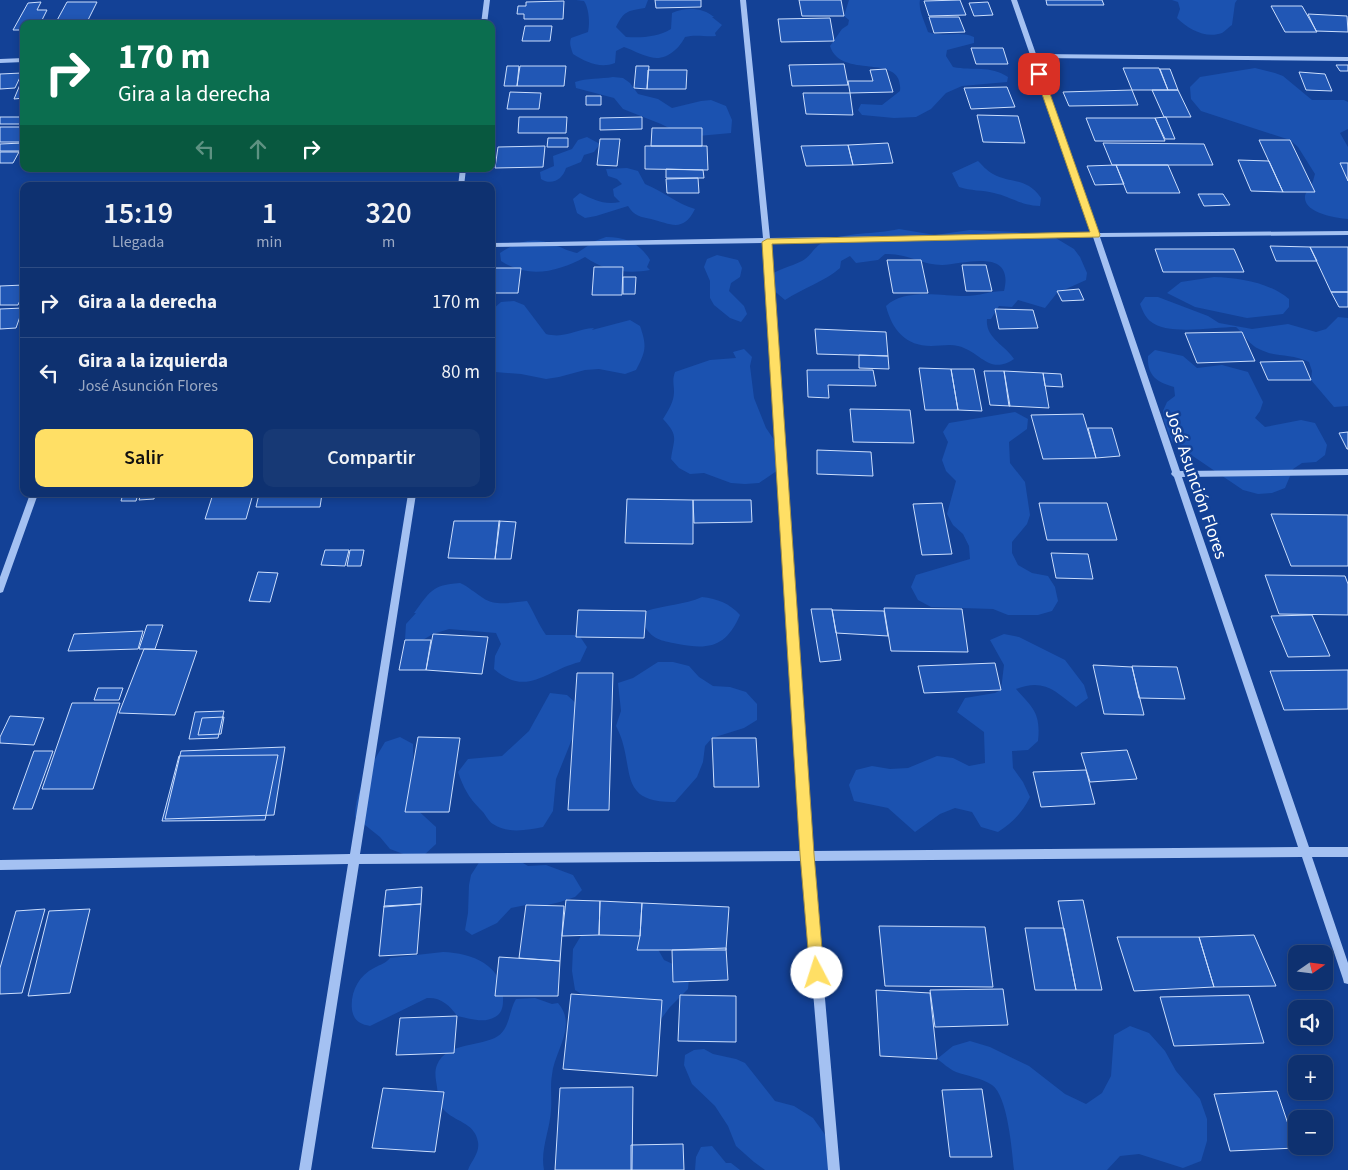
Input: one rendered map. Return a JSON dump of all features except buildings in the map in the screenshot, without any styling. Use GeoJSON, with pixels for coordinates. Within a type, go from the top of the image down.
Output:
{"type":"FeatureCollection","features":[{"type":"Feature","properties":{"kind":"street"},"geometry":{"type":"LineString","coordinates":[[484,20],[487,0]]}},
{"type":"Feature","properties":{"kind":"street"},"geometry":{"type":"LineString","coordinates":[[743,0],[767,242],[807,854],[834,1170]]}},
{"type":"Feature","properties":{"kind":"street","name":"José Asunción Flores"},"geometry":{"type":"LineString","coordinates":[[1014,0],[1096,235],[1175,474],[1348,979]]}},
{"type":"Feature","properties":{"kind":"street"},"geometry":{"type":"LineString","coordinates":[[1033,56],[1348,59]]}},
{"type":"Feature","properties":{"kind":"street"},"geometry":{"type":"LineString","coordinates":[[0,60],[20,60]]}},
{"type":"Feature","properties":{"kind":"street"},"geometry":{"type":"LineString","coordinates":[[495,245],[767,242],[1096,235],[1348,233]]}},
{"type":"Feature","properties":{"kind":"street"},"geometry":{"type":"LineString","coordinates":[[1175,474],[1348,472]]}},
{"type":"Feature","properties":{"kind":"street"},"geometry":{"type":"LineString","coordinates":[[0,588],[33,497]]}},
{"type":"Feature","properties":{"kind":"street"},"geometry":{"type":"LineString","coordinates":[[305,1170],[412,497]]}},
{"type":"Feature","properties":{"kind":"street"},"geometry":{"type":"LineString","coordinates":[[0,865],[807,854],[1348,852]]}},
{"type":"Feature","properties":{"kind":"shaded area"},"geometry":{"type":"Polygon","coordinates":[[[576,0],[648,0],[645,8],[627,13],[616,27],[626,37],[650,36],[666,32],[671,29],[672,13],[682,10],[694,9],[705,11],[722,25],[715,33],[716,36],[685,37],[675,50],[661,58],[643,55],[624,47],[616,51],[615,63],[599,65],[588,62],[573,54],[570,44],[571,38],[588,32],[589,24],[586,4],[584,1],[576,0]]]}},
{"type":"Feature","properties":{"kind":"shaded area"},"geometry":{"type":"Polygon","coordinates":[[[849,0],[920,0],[921,12],[928,32],[934,34],[963,34],[974,37],[974,43],[947,50],[946,56],[953,67],[995,71],[1008,77],[1007,82],[962,86],[946,93],[931,109],[916,117],[894,118],[862,115],[858,110],[861,104],[882,105],[900,91],[899,79],[892,72],[883,68],[846,62],[836,56],[830,46],[842,29],[848,25],[849,20],[844,16],[849,0]]]}},
{"type":"Feature","properties":{"kind":"shaded area"},"geometry":{"type":"Polygon","coordinates":[[[1172,0],[1237,0],[1232,25],[1216,35],[1198,32],[1186,26],[1177,18],[1180,9],[1178,2],[1172,0]]]}},
{"type":"Feature","properties":{"kind":"shaded area"},"geometry":{"type":"Polygon","coordinates":[[[1255,68],[1283,76],[1312,100],[1344,100],[1348,102],[1348,129],[1340,133],[1348,147],[1348,219],[1321,214],[1309,207],[1305,196],[1315,174],[1298,147],[1290,140],[1201,111],[1191,99],[1190,87],[1200,77],[1255,68]]]}},
{"type":"Feature","properties":{"kind":"shaded area"},"geometry":{"type":"Polygon","coordinates":[[[613,77],[623,78],[630,83],[638,94],[658,99],[672,108],[711,100],[726,106],[732,120],[731,133],[698,136],[677,132],[623,109],[614,98],[576,88],[575,82],[613,77]]]}},
{"type":"Feature","properties":{"kind":"shaded area"},"geometry":{"type":"Polygon","coordinates":[[[587,137],[600,144],[594,152],[584,155],[581,162],[566,168],[560,178],[549,182],[541,179],[540,172],[554,166],[553,156],[572,149],[578,140],[587,137]]]}},
{"type":"Feature","properties":{"kind":"shaded area"},"geometry":{"type":"Polygon","coordinates":[[[978,161],[993,174],[1024,184],[1036,191],[1041,198],[1040,206],[1026,204],[994,193],[959,187],[952,173],[978,161]]]}},
{"type":"Feature","properties":{"kind":"shaded area"},"geometry":{"type":"Polygon","coordinates":[[[627,168],[638,171],[645,184],[695,209],[690,217],[681,224],[676,225],[641,217],[635,214],[628,206],[585,218],[577,213],[573,199],[580,193],[599,201],[609,203],[620,202],[614,196],[613,189],[622,184],[617,179],[608,176],[606,169],[627,168]]]}},
{"type":"Feature","properties":{"kind":"shaded area"},"geometry":{"type":"Polygon","coordinates":[[[899,229],[935,235],[970,230],[1017,232],[1054,237],[1074,249],[1080,257],[1087,273],[1086,280],[1057,293],[1045,308],[1018,300],[1012,307],[999,306],[991,319],[987,319],[987,326],[992,336],[1014,359],[1005,364],[998,365],[991,364],[958,346],[922,345],[907,340],[896,329],[886,306],[894,300],[913,295],[970,296],[1004,291],[1005,277],[1002,268],[995,263],[974,261],[942,265],[900,255],[885,254],[878,260],[856,263],[850,256],[841,261],[840,268],[834,273],[785,300],[772,289],[767,277],[802,261],[822,243],[850,235],[899,229]]]}},
{"type":"Feature","properties":{"kind":"shaded area"},"geometry":{"type":"Polygon","coordinates":[[[606,237],[619,238],[637,245],[650,260],[647,267],[650,270],[633,272],[616,270],[600,266],[585,257],[554,270],[532,272],[511,267],[501,261],[500,253],[513,245],[526,241],[547,242],[577,253],[595,241],[606,237]]]}},
{"type":"Feature","properties":{"kind":"shaded area"},"geometry":{"type":"Polygon","coordinates":[[[717,255],[738,260],[742,268],[740,277],[731,283],[729,291],[744,306],[747,314],[741,322],[730,318],[714,305],[710,298],[710,281],[704,267],[707,259],[717,255]]]}},
{"type":"Feature","properties":{"kind":"shaded area"},"geometry":{"type":"Polygon","coordinates":[[[1214,277],[1234,278],[1263,285],[1289,299],[1289,307],[1283,314],[1247,318],[1195,307],[1167,293],[1181,282],[1214,277]]]}},
{"type":"Feature","properties":{"kind":"shaded area"},"geometry":{"type":"Polygon","coordinates":[[[1145,297],[1158,297],[1208,316],[1219,323],[1252,329],[1288,324],[1316,332],[1326,329],[1338,317],[1348,318],[1348,406],[1334,407],[1311,380],[1312,371],[1309,362],[1296,357],[1265,352],[1249,342],[1236,327],[1191,330],[1158,326],[1148,319],[1143,311],[1140,304],[1145,297]]]}},
{"type":"Feature","properties":{"kind":"shaded area"},"geometry":{"type":"Polygon","coordinates":[[[514,301],[524,305],[546,334],[553,335],[565,335],[594,328],[592,330],[630,320],[640,326],[644,339],[644,353],[636,370],[625,374],[599,369],[585,370],[546,379],[521,374],[495,372],[495,307],[501,302],[514,301]]]}},
{"type":"Feature","properties":{"kind":"shaded area"},"geometry":{"type":"Polygon","coordinates":[[[744,349],[752,357],[750,366],[754,398],[766,428],[779,447],[781,468],[759,483],[745,484],[731,483],[704,473],[690,474],[679,468],[671,459],[674,438],[671,429],[663,419],[673,399],[675,372],[710,360],[736,358],[733,352],[744,349]]]}},
{"type":"Feature","properties":{"kind":"shaded area"},"geometry":{"type":"Polygon","coordinates":[[[1155,350],[1183,356],[1197,368],[1222,365],[1248,372],[1263,402],[1255,418],[1265,427],[1301,420],[1315,423],[1327,445],[1325,455],[1316,462],[1302,463],[1293,469],[1285,488],[1272,493],[1258,494],[1243,490],[1172,442],[1164,421],[1163,411],[1167,402],[1175,396],[1174,387],[1162,383],[1151,373],[1148,356],[1155,350]]]}},
{"type":"Feature","properties":{"kind":"shaded area"},"geometry":{"type":"Polygon","coordinates":[[[1015,412],[1028,419],[1027,429],[1009,442],[1010,463],[1025,482],[1030,515],[1027,524],[1012,542],[1012,553],[1018,565],[1032,573],[1048,576],[1055,587],[1058,601],[1052,611],[1038,615],[1008,615],[993,609],[931,607],[918,600],[911,587],[916,575],[970,559],[969,546],[963,534],[953,525],[947,514],[956,481],[946,471],[942,460],[948,442],[943,432],[949,423],[1015,412]]]}},
{"type":"Feature","properties":{"kind":"shaded area"},"geometry":{"type":"Polygon","coordinates":[[[460,583],[488,601],[505,603],[527,601],[546,635],[579,635],[587,647],[580,662],[537,679],[527,682],[517,681],[506,677],[494,669],[495,656],[501,644],[496,633],[449,629],[433,634],[421,641],[405,640],[406,624],[428,595],[437,588],[460,583]]]}},
{"type":"Feature","properties":{"kind":"shaded area"},"geometry":{"type":"Polygon","coordinates":[[[702,597],[723,602],[740,615],[729,634],[715,644],[689,646],[666,641],[653,636],[643,624],[646,611],[702,597]]]}},
{"type":"Feature","properties":{"kind":"shaded area"},"geometry":{"type":"Polygon","coordinates":[[[1004,634],[1019,637],[1065,660],[1084,685],[1088,698],[1076,707],[1049,688],[1034,685],[1016,689],[1027,701],[1037,717],[1039,732],[1038,741],[1028,750],[1012,751],[1013,768],[1023,782],[1030,797],[1017,817],[998,832],[981,827],[972,812],[955,808],[940,814],[915,832],[888,808],[854,801],[849,785],[856,770],[872,766],[890,769],[908,768],[937,756],[953,758],[969,766],[985,763],[984,732],[957,712],[965,698],[995,693],[1001,690],[1004,665],[990,640],[1004,634]]]}},
{"type":"Feature","properties":{"kind":"shaded area"},"geometry":{"type":"Polygon","coordinates":[[[658,662],[673,662],[689,666],[699,677],[713,686],[730,687],[746,692],[757,704],[757,720],[744,728],[712,738],[705,746],[703,762],[697,777],[675,802],[656,801],[643,796],[635,789],[630,779],[622,741],[616,726],[621,711],[618,683],[633,678],[658,662]]]}},
{"type":"Feature","properties":{"kind":"shaded area"},"geometry":{"type":"Polygon","coordinates":[[[550,693],[567,695],[578,705],[574,734],[556,779],[553,811],[543,827],[511,830],[499,827],[491,823],[473,801],[464,787],[458,772],[468,759],[502,756],[529,731],[550,693]]]}},
{"type":"Feature","properties":{"kind":"shaded area"},"geometry":{"type":"Polygon","coordinates":[[[400,737],[413,744],[413,806],[436,827],[436,844],[423,856],[406,855],[390,849],[380,837],[355,817],[361,787],[374,760],[385,742],[400,737]]]}},
{"type":"Feature","properties":{"kind":"shaded area"},"geometry":{"type":"Polygon","coordinates":[[[513,857],[528,866],[546,865],[573,875],[582,890],[575,897],[560,902],[535,908],[526,905],[511,908],[497,923],[472,935],[465,930],[471,875],[480,861],[513,857]]]}},
{"type":"Feature","properties":{"kind":"shaded area"},"geometry":{"type":"Polygon","coordinates":[[[635,930],[655,944],[664,960],[675,965],[689,979],[688,989],[670,1007],[658,1023],[583,995],[575,990],[572,971],[573,949],[582,934],[601,933],[609,935],[635,930]]]}},
{"type":"Feature","properties":{"kind":"shaded area"},"geometry":{"type":"Polygon","coordinates":[[[443,952],[465,955],[476,959],[493,970],[499,979],[502,989],[503,1006],[497,1016],[481,1020],[457,1016],[444,1002],[427,998],[370,1026],[360,1023],[356,1019],[352,1010],[352,997],[359,980],[368,971],[385,963],[390,958],[443,952]]]}},
{"type":"Feature","properties":{"kind":"shaded area"},"geometry":{"type":"Polygon","coordinates":[[[535,998],[552,1004],[558,1003],[564,1012],[566,1021],[563,1039],[552,1075],[550,1118],[543,1155],[544,1170],[468,1170],[478,1150],[476,1135],[469,1126],[441,1107],[438,1099],[436,1079],[437,1065],[448,1052],[498,1036],[507,1024],[516,999],[535,998]]]}},
{"type":"Feature","properties":{"kind":"shaded area"},"geometry":{"type":"Polygon","coordinates":[[[1130,1026],[1149,1033],[1165,1051],[1176,1071],[1200,1099],[1207,1119],[1207,1141],[1201,1161],[1183,1168],[1139,1154],[1120,1156],[1107,1170],[1014,1170],[1008,1125],[1002,1100],[997,1091],[992,1085],[956,1072],[937,1059],[953,1046],[970,1041],[990,1047],[1029,1066],[1065,1094],[1086,1104],[1102,1093],[1111,1076],[1114,1035],[1130,1026]]]}},
{"type":"Feature","properties":{"kind":"shaded area"},"geometry":{"type":"Polygon","coordinates":[[[704,1049],[713,1054],[745,1063],[775,1101],[794,1106],[813,1118],[826,1136],[836,1170],[765,1170],[736,1146],[728,1126],[715,1106],[692,1084],[684,1065],[685,1055],[694,1050],[704,1049]]]}},
{"type":"Feature","properties":{"kind":"shaded area"},"geometry":{"type":"Polygon","coordinates":[[[712,1146],[726,1163],[731,1163],[740,1170],[695,1170],[696,1157],[701,1147],[712,1146]]]}},
{"type":"Feature","properties":{"kind":"route"},"geometry":{"type":"LineString","coordinates":[[817,973],[807,854],[767,242],[1096,235],[1039,74]]}}]}
